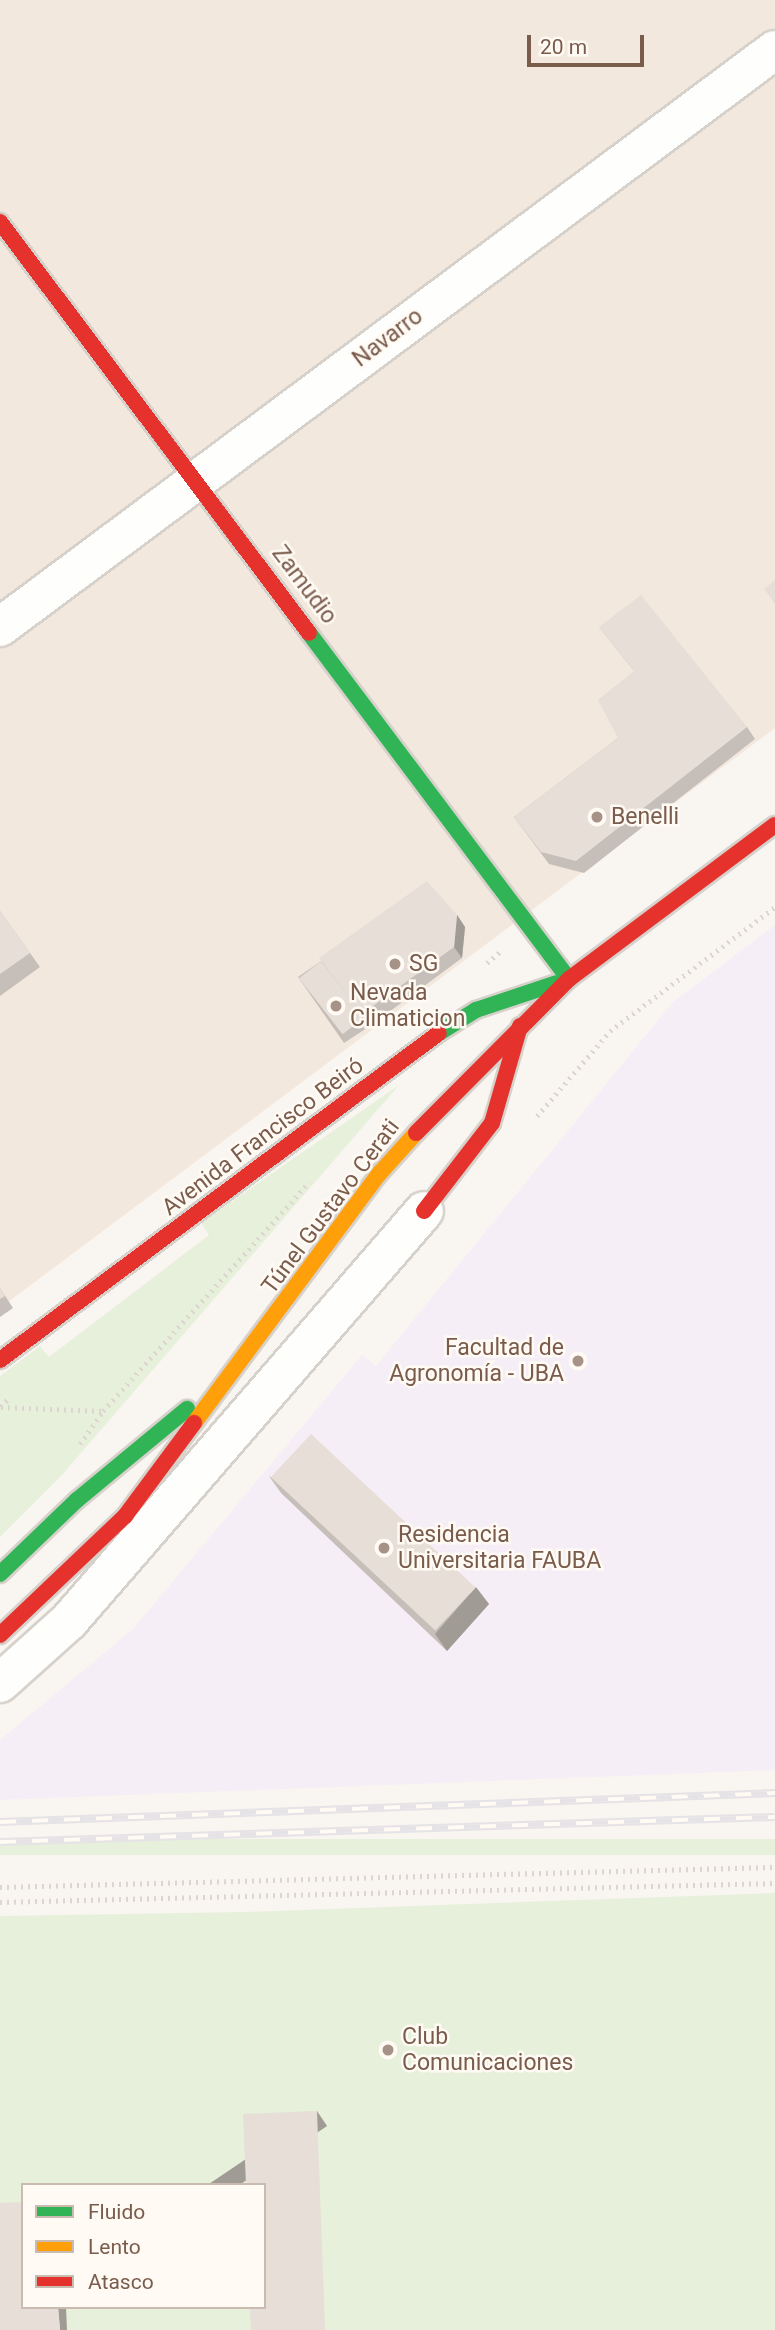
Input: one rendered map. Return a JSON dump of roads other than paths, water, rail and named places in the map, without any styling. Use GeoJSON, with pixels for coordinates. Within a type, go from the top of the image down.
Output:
{"type":"FeatureCollection","features":[{"type":"Feature","properties":{"kind":"main road","name":"Zamudio"},"geometry":{"type":"LineString","coordinates":[[0,222],[198,480],[569,979]]}},
{"type":"Feature","properties":{"kind":"main road","name":"Avenida Francisco Beiró"},"geometry":{"type":"LineString","coordinates":[[520,1024],[569,979],[775,825]]}},
{"type":"Feature","properties":{"kind":"main road","name":"Avenida Francisco Beiró"},"geometry":{"type":"LineString","coordinates":[[0,1360],[439,1033],[476,1010],[569,979]]}},
{"type":"Feature","properties":{"kind":"main road"},"geometry":{"type":"LineString","coordinates":[[424,1211],[492,1123],[520,1024]]}},
{"type":"Feature","properties":{"kind":"main road","name":"Túnel Gustavo Cerati"},"geometry":{"type":"LineString","coordinates":[[0,1635],[125,1516],[243,1363],[380,1173],[520,1024]]}},
{"type":"Feature","properties":{"kind":"main road","name":"Túnel Gustavo Cerati"},"geometry":{"type":"LineString","coordinates":[[0,1574],[77,1500],[243,1363]]}},
{"type":"Feature","properties":{"kind":"street","name":"Navarro"},"geometry":{"type":"LineString","coordinates":[[0,627],[775,50]]}},
{"type":"Feature","properties":{"kind":"street"},"geometry":{"type":"LineString","coordinates":[[0,1683],[69,1621],[424,1211]]}},
{"type":"Feature","properties":{"kind":"railway"},"geometry":{"type":"LineString","coordinates":[[0,1822],[775,1793]]}},
{"type":"Feature","properties":{"kind":"railway"},"geometry":{"type":"LineString","coordinates":[[0,1842],[775,1817]]}},
{"type":"Feature","properties":{"kind":"place","name":"Benelli"},"geometry":{"type":"Point","coordinates":[597,817]}},
{"type":"Feature","properties":{"kind":"place","name":"SG"},"geometry":{"type":"Point","coordinates":[395,964]}},
{"type":"Feature","properties":{"kind":"place","name":"Nevada Climaticion"},"geometry":{"type":"Point","coordinates":[336,1006]}},
{"type":"Feature","properties":{"kind":"place","name":"Facultad de Agronomía - UBA"},"geometry":{"type":"Point","coordinates":[578,1361]}},
{"type":"Feature","properties":{"kind":"place","name":"Residencia Universitaria FAUBA"},"geometry":{"type":"Point","coordinates":[384,1548]}},
{"type":"Feature","properties":{"kind":"place","name":"Club Comunicaciones"},"geometry":{"type":"Point","coordinates":[388,2050]}}]}
